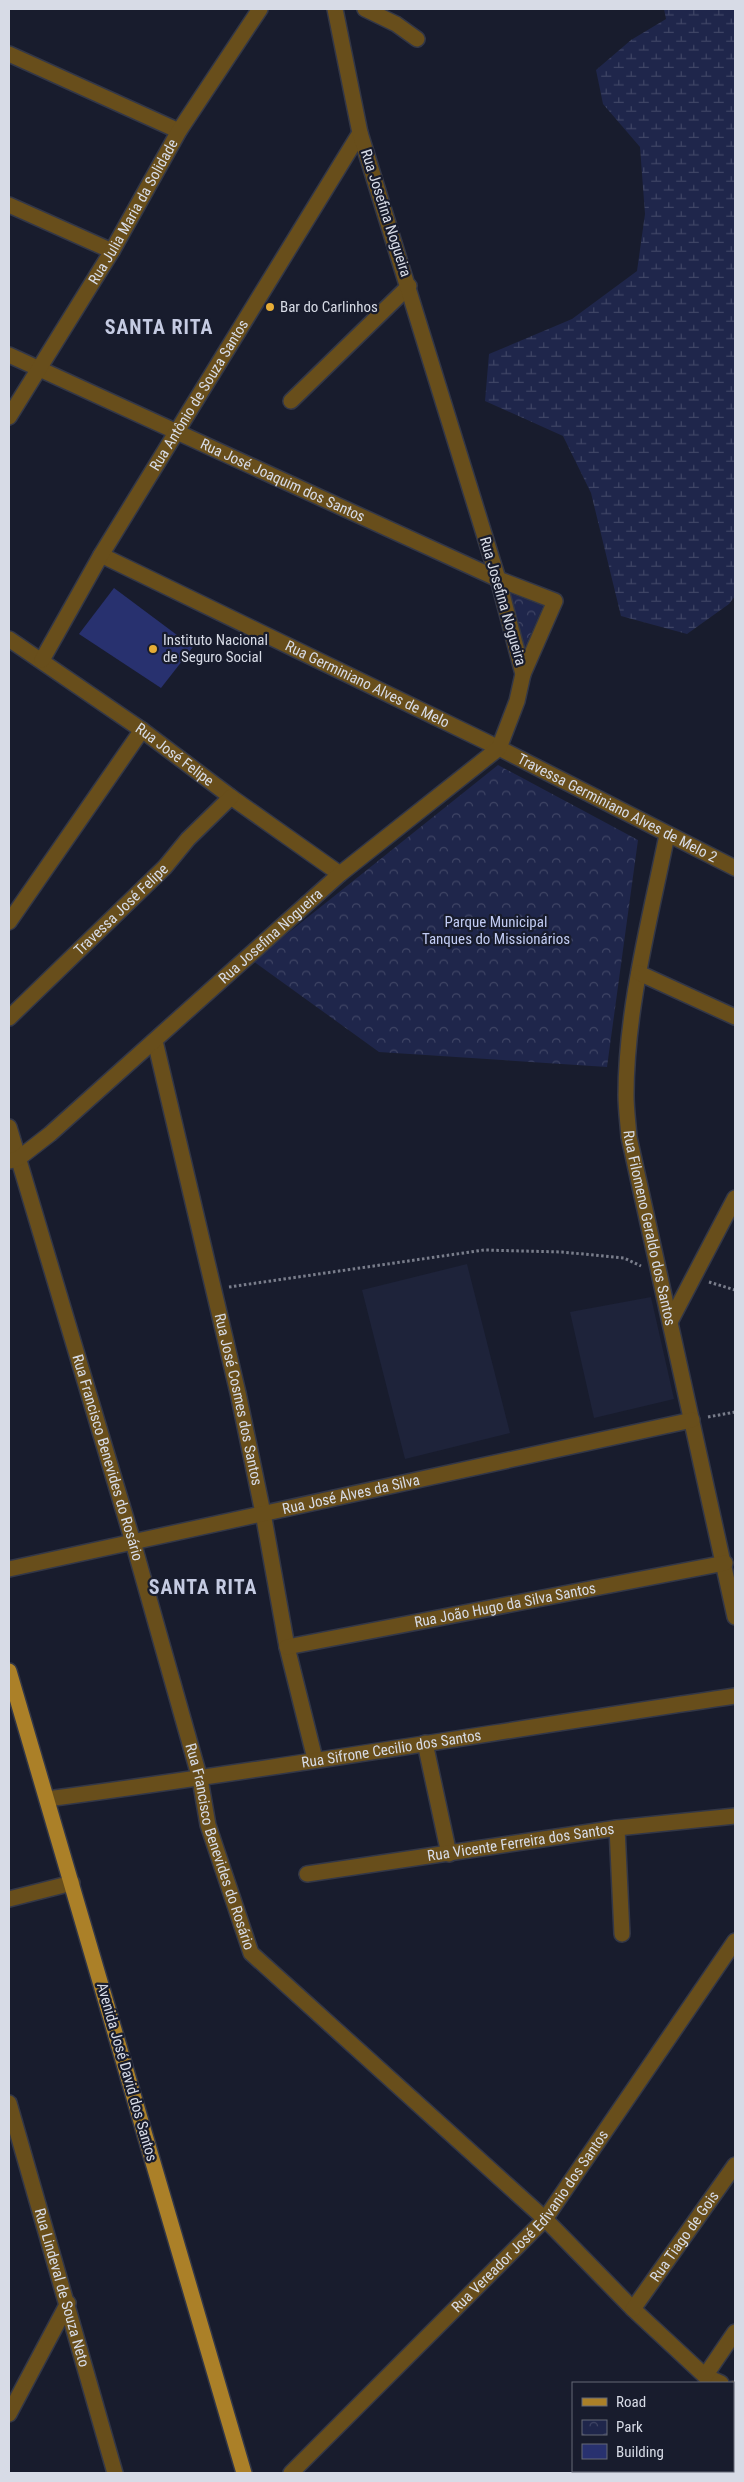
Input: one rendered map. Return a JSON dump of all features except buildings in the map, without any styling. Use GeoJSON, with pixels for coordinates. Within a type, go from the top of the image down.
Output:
{"type":"FeatureCollection","features":[{"type":"Feature","properties":{"kind":"main road","name":"Avenida José David dos Santos"},"geometry":{"type":"LineString","coordinates":[[9,1670],[244,2473]]}},
{"type":"Feature","properties":{"kind":"street","name":"Rua Julia Maria da Solidade"},"geometry":{"type":"LineString","coordinates":[[9,417],[112,251],[179,131],[260,9]]}},
{"type":"Feature","properties":{"kind":"street","name":"Rua Josefina Nogueira"},"geometry":{"type":"LineString","coordinates":[[14,1160],[50,1134],[340,874],[499,748],[518,701],[524,674],[498,579],[360,132],[335,9]]}},
{"type":"Feature","properties":{"kind":"street"},"geometry":{"type":"LineString","coordinates":[[365,9],[396,24],[417,39]]}},
{"type":"Feature","properties":{"kind":"street"},"geometry":{"type":"LineString","coordinates":[[9,54],[179,131]]}},
{"type":"Feature","properties":{"kind":"street","name":"Rua Antônio de Souza Santos"},"geometry":{"type":"LineString","coordinates":[[42,660],[101,555],[360,132]]}},
{"type":"Feature","properties":{"kind":"street"},"geometry":{"type":"LineString","coordinates":[[9,204],[112,251]]}},
{"type":"Feature","properties":{"kind":"street"},"geometry":{"type":"LineString","coordinates":[[291,400],[409,286]]}},
{"type":"Feature","properties":{"kind":"street","name":"Rua José Joaquim dos Santos"},"geometry":{"type":"LineString","coordinates":[[9,355],[498,579],[555,601],[524,674]]}},
{"type":"Feature","properties":{"kind":"street","name":"Rua Germiniano Alves de Melo"},"geometry":{"type":"LineString","coordinates":[[101,555],[499,748]]}},
{"type":"Feature","properties":{"kind":"street","name":"Rua José Felipe"},"geometry":{"type":"LineString","coordinates":[[9,639],[142,730],[231,797],[340,874]]}},
{"type":"Feature","properties":{"kind":"street"},"geometry":{"type":"LineString","coordinates":[[9,922],[142,730]]}},
{"type":"Feature","properties":{"kind":"street","name":"Travessa Germiniano Alves de Melo 2"},"geometry":{"type":"LineString","coordinates":[[499,748],[735,868]]}},
{"type":"Feature","properties":{"kind":"street","name":"Travessa José Felipe"},"geometry":{"type":"LineString","coordinates":[[9,1018],[165,868],[188,839],[231,797]]}},
{"type":"Feature","properties":{"kind":"street","name":"Rua Filomeno Geraldo dos Santos"},"geometry":{"type":"LineString","coordinates":[[667,835],[639,973],[628,1052],[626,1096],[629,1137],[671,1320],[735,1617]]}},
{"type":"Feature","properties":{"kind":"street"},"geometry":{"type":"LineString","coordinates":[[639,973],[735,1017]]}},
{"type":"Feature","properties":{"kind":"street","name":"Rua José Cosmes dos Santos"},"geometry":{"type":"LineString","coordinates":[[155,1040],[214,1290],[263,1513],[286,1647],[315,1759]]}},
{"type":"Feature","properties":{"kind":"street","name":"Rua Francisco Benevides do Rosário"},"geometry":{"type":"LineString","coordinates":[[9,1127],[14,1160],[133,1542],[200,1779],[208,1825],[251,1954],[545,2219],[633,2308],[705,2376],[719,2382]]}},
{"type":"Feature","properties":{"kind":"street"},"geometry":{"type":"LineString","coordinates":[[671,1320],[735,1198]]}},
{"type":"Feature","properties":{"kind":"street","name":"Rua José Alves da Silva"},"geometry":{"type":"LineString","coordinates":[[9,1569],[692,1420]]}},
{"type":"Feature","properties":{"kind":"street","name":"Rua João Hugo da Silva Santos"},"geometry":{"type":"LineString","coordinates":[[286,1647],[724,1563]]}},
{"type":"Feature","properties":{"kind":"street","name":"Rua Sifrone Cecilio dos Santos"},"geometry":{"type":"LineString","coordinates":[[47,1799],[200,1779],[315,1759],[735,1696]]}},
{"type":"Feature","properties":{"kind":"street"},"geometry":{"type":"LineString","coordinates":[[425,1743],[449,1854]]}},
{"type":"Feature","properties":{"kind":"street","name":"Rua Vicente Ferreira dos Santos"},"geometry":{"type":"LineString","coordinates":[[306,1874],[616,1828],[735,1816]]}},
{"type":"Feature","properties":{"kind":"street"},"geometry":{"type":"LineString","coordinates":[[616,1828],[622,1934]]}},
{"type":"Feature","properties":{"kind":"street"},"geometry":{"type":"LineString","coordinates":[[9,1899],[72,1883]]}},
{"type":"Feature","properties":{"kind":"street","name":"Rua Vereador José Edivanio dos Santos"},"geometry":{"type":"LineString","coordinates":[[291,2473],[545,2219],[735,1941]]}},
{"type":"Feature","properties":{"kind":"street","name":"Rua Lindeval de Souza Neto"},"geometry":{"type":"LineString","coordinates":[[9,2103],[68,2303],[115,2473]]}},
{"type":"Feature","properties":{"kind":"street","name":"Rua Tiago de Gois"},"geometry":{"type":"LineString","coordinates":[[633,2308],[735,2165]]}},
{"type":"Feature","properties":{"kind":"street"},"geometry":{"type":"LineString","coordinates":[[9,2414],[68,2303]]}},
{"type":"Feature","properties":{"kind":"street"},"geometry":{"type":"LineString","coordinates":[[705,2376],[735,2332]]}},
{"type":"Feature","properties":{"kind":"path"},"geometry":{"type":"LineString","coordinates":[[214,1290],[484,1250],[562,1252],[624,1258],[660,1275]]}},
{"type":"Feature","properties":{"kind":"path"},"geometry":{"type":"LineString","coordinates":[[693,1278],[735,1290]]}},
{"type":"Feature","properties":{"kind":"path"},"geometry":{"type":"LineString","coordinates":[[692,1420],[735,1412]]}},
{"type":"Feature","properties":{"kind":"shaded area"},"geometry":{"type":"Polygon","coordinates":[[[467,1264],[510,1433],[405,1459],[362,1290],[467,1264]]]}},
{"type":"Feature","properties":{"kind":"shaded area"},"geometry":{"type":"Polygon","coordinates":[[[651,1297],[674,1399],[594,1418],[570,1312],[651,1297]]]}},
{"type":"Feature","properties":{"kind":"green space"},"geometry":{"type":"Polygon","coordinates":[[[664,9],[735,9],[735,596],[729,604],[687,634],[621,616],[591,493],[563,436],[485,401],[489,354],[572,319],[637,271],[645,214],[640,147],[603,104],[596,70],[631,40],[666,19],[664,9]]]}},
{"type":"Feature","properties":{"kind":"green space"},"geometry":{"type":"Polygon","coordinates":[[[504,591],[543,606],[524,649],[504,591]]]}},
{"type":"Feature","properties":{"kind":"green space","name":"Parque Municipal Tanques do Missionários"},"geometry":{"type":"Polygon","coordinates":[[[498,765],[638,840],[607,1067],[379,1052],[253,961],[498,765]]]}},
{"type":"Feature","properties":{"kind":"place","name":"Bar do Carlinhos"},"geometry":{"type":"Point","coordinates":[270,307]}},
{"type":"Feature","properties":{"kind":"place","name":"Instituto Nacional de Seguro Social"},"geometry":{"type":"Point","coordinates":[153,649]}},
{"type":"Feature","properties":{"kind":"district","name":"SANTA RITA"},"geometry":{"type":"Point","coordinates":[159,327]}},
{"type":"Feature","properties":{"kind":"district","name":"SANTA RITA"},"geometry":{"type":"Point","coordinates":[203,1587]}}]}
